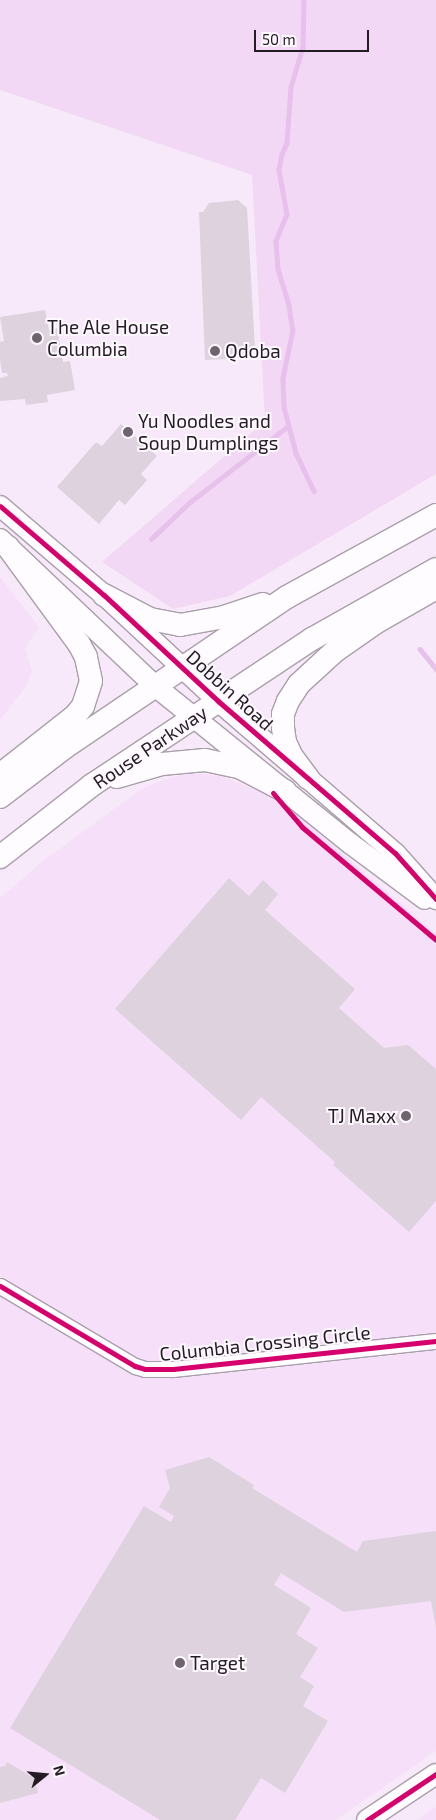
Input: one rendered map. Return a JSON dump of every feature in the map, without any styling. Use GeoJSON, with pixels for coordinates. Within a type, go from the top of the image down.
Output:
{"type":"FeatureCollection","features":[{"type":"Feature","properties":{"kind":"main road"},"geometry":{"type":"LineString","coordinates":[[0,797],[64,748],[287,597],[436,516]]}},
{"type":"Feature","properties":{"kind":"main road"},"geometry":{"type":"LineString","coordinates":[[0,774],[75,716],[83,706],[91,681],[86,657],[79,644],[4,543]]}},
{"type":"Feature","properties":{"kind":"main road","name":"Rouse Parkway"},"geometry":{"type":"LineString","coordinates":[[0,857],[92,785],[312,639],[436,569]]}},
{"type":"Feature","properties":{"kind":"main road"},"geometry":{"type":"LineString","coordinates":[[308,778],[292,757],[285,742],[283,727],[283,714],[288,701],[299,684],[334,651],[375,623],[436,588]]}},
{"type":"Feature","properties":{"kind":"main road"},"geometry":{"type":"LineString","coordinates":[[104,595],[150,619],[180,625],[224,617],[287,597]]}},
{"type":"Feature","properties":{"kind":"main road"},"geometry":{"type":"LineString","coordinates":[[92,785],[162,764],[205,760],[239,767],[285,791]]}},
{"type":"Feature","properties":{"kind":"street","name":"Dobbin Road"},"geometry":{"type":"LineString","coordinates":[[0,506],[104,595],[218,702],[395,853],[436,899]]}},
{"type":"Feature","properties":{"kind":"street"},"geometry":{"type":"LineString","coordinates":[[4,543],[155,686],[285,791],[436,908]]}},
{"type":"Feature","properties":{"kind":"street","name":"Columbia Crossing Circle"},"geometry":{"type":"LineString","coordinates":[[0,1286],[134,1366],[145,1369],[173,1369],[436,1341]]}},
{"type":"Feature","properties":{"kind":"street"},"geometry":{"type":"LineString","coordinates":[[367,1820],[436,1774]]}},
{"type":"Feature","properties":{"kind":"shaded area"},"geometry":{"type":"Polygon","coordinates":[[[0,0],[436,0],[436,474],[230,596],[173,609],[102,562],[265,421],[252,175],[0,90],[0,0]]]}},
{"type":"Feature","properties":{"kind":"shaded area"},"geometry":{"type":"Polygon","coordinates":[[[0,577],[39,627],[25,649],[32,671],[27,685],[0,720],[0,577]]]}},
{"type":"Feature","properties":{"kind":"shaded area"},"geometry":{"type":"Polygon","coordinates":[[[188,773],[221,776],[262,792],[296,814],[436,934],[436,1751],[336,1820],[0,1820],[0,898],[42,862],[137,792],[154,783],[188,773]]]}},
{"type":"Feature","properties":{"kind":"shaded area"},"geometry":{"type":"Polygon","coordinates":[[[436,1807],[436,1820],[417,1820],[436,1807]]]}},
{"type":"Feature","properties":{"kind":"building"},"geometry":{"type":"Polygon","coordinates":[[[238,200],[247,208],[255,349],[248,358],[205,360],[199,212],[203,212],[209,203],[238,200]]]}},
{"type":"Feature","properties":{"kind":"building"},"geometry":{"type":"Polygon","coordinates":[[[45,310],[49,330],[57,328],[63,362],[70,361],[75,390],[47,395],[48,402],[26,405],[25,399],[0,401],[0,378],[8,376],[7,373],[2,373],[0,359],[0,342],[4,341],[0,317],[45,310]]]}},
{"type":"Feature","properties":{"kind":"building"},"geometry":{"type":"Polygon","coordinates":[[[121,424],[157,456],[141,474],[147,480],[125,505],[119,500],[99,524],[57,487],[96,442],[102,446],[121,424]]]}},
{"type":"Feature","properties":{"kind":"building"},"geometry":{"type":"Polygon","coordinates":[[[229,878],[249,896],[263,880],[278,894],[265,910],[355,989],[339,1008],[384,1048],[408,1045],[436,1069],[436,1201],[409,1232],[333,1165],[335,1162],[261,1097],[241,1120],[115,1009],[229,878]]]}},
{"type":"Feature","properties":{"kind":"building","name":"Target"},"geometry":{"type":"Polygon","coordinates":[[[209,1457],[254,1485],[252,1488],[357,1552],[363,1541],[436,1531],[436,1628],[431,1601],[344,1612],[281,1573],[274,1585],[311,1608],[296,1634],[318,1648],[300,1677],[314,1686],[303,1706],[328,1721],[285,1793],[261,1778],[235,1820],[160,1820],[10,1728],[144,1506],[171,1522],[174,1516],[159,1507],[170,1488],[165,1470],[209,1457]]]}},
{"type":"Feature","properties":{"kind":"building"},"geometry":{"type":"Polygon","coordinates":[[[7,1762],[34,1778],[38,1793],[0,1803],[0,1767],[5,1766],[7,1762]]]}},
{"type":"Feature","properties":{"kind":"waterway"},"geometry":{"type":"LineString","coordinates":[[304,0],[303,47],[291,87],[287,143],[282,154],[279,170],[287,214],[276,241],[278,269],[289,306],[293,330],[283,378],[284,407],[296,453],[314,491]]}},
{"type":"Feature","properties":{"kind":"waterway"},"geometry":{"type":"LineString","coordinates":[[151,539],[190,502],[288,426]]}},
{"type":"Feature","properties":{"kind":"waterway"},"geometry":{"type":"LineString","coordinates":[[420,649],[436,669]]}},
{"type":"Feature","properties":{"kind":"cycle path"},"geometry":{"type":"LineString","coordinates":[[0,506],[104,595],[218,701],[395,853],[436,899]]}},
{"type":"Feature","properties":{"kind":"cycle path"},"geometry":{"type":"LineString","coordinates":[[273,793],[302,827],[436,940]]}},
{"type":"Feature","properties":{"kind":"cycle path"},"geometry":{"type":"LineString","coordinates":[[0,1286],[135,1366],[145,1369],[173,1369],[436,1341]]}},
{"type":"Feature","properties":{"kind":"cycle path"},"geometry":{"type":"LineString","coordinates":[[367,1820],[436,1774]]}},
{"type":"Feature","properties":{"kind":"place","name":"The Ale House Columbia"},"geometry":{"type":"Point","coordinates":[37,338]}},
{"type":"Feature","properties":{"kind":"place","name":"Qdoba"},"geometry":{"type":"Point","coordinates":[215,351]}},
{"type":"Feature","properties":{"kind":"place","name":"Yu Noodles and Soup Dumplings"},"geometry":{"type":"Point","coordinates":[128,432]}},
{"type":"Feature","properties":{"kind":"place","name":"TJ Maxx"},"geometry":{"type":"Point","coordinates":[406,1116]}},
{"type":"Feature","properties":{"kind":"place","name":"Target"},"geometry":{"type":"Point","coordinates":[180,1663]}}]}
